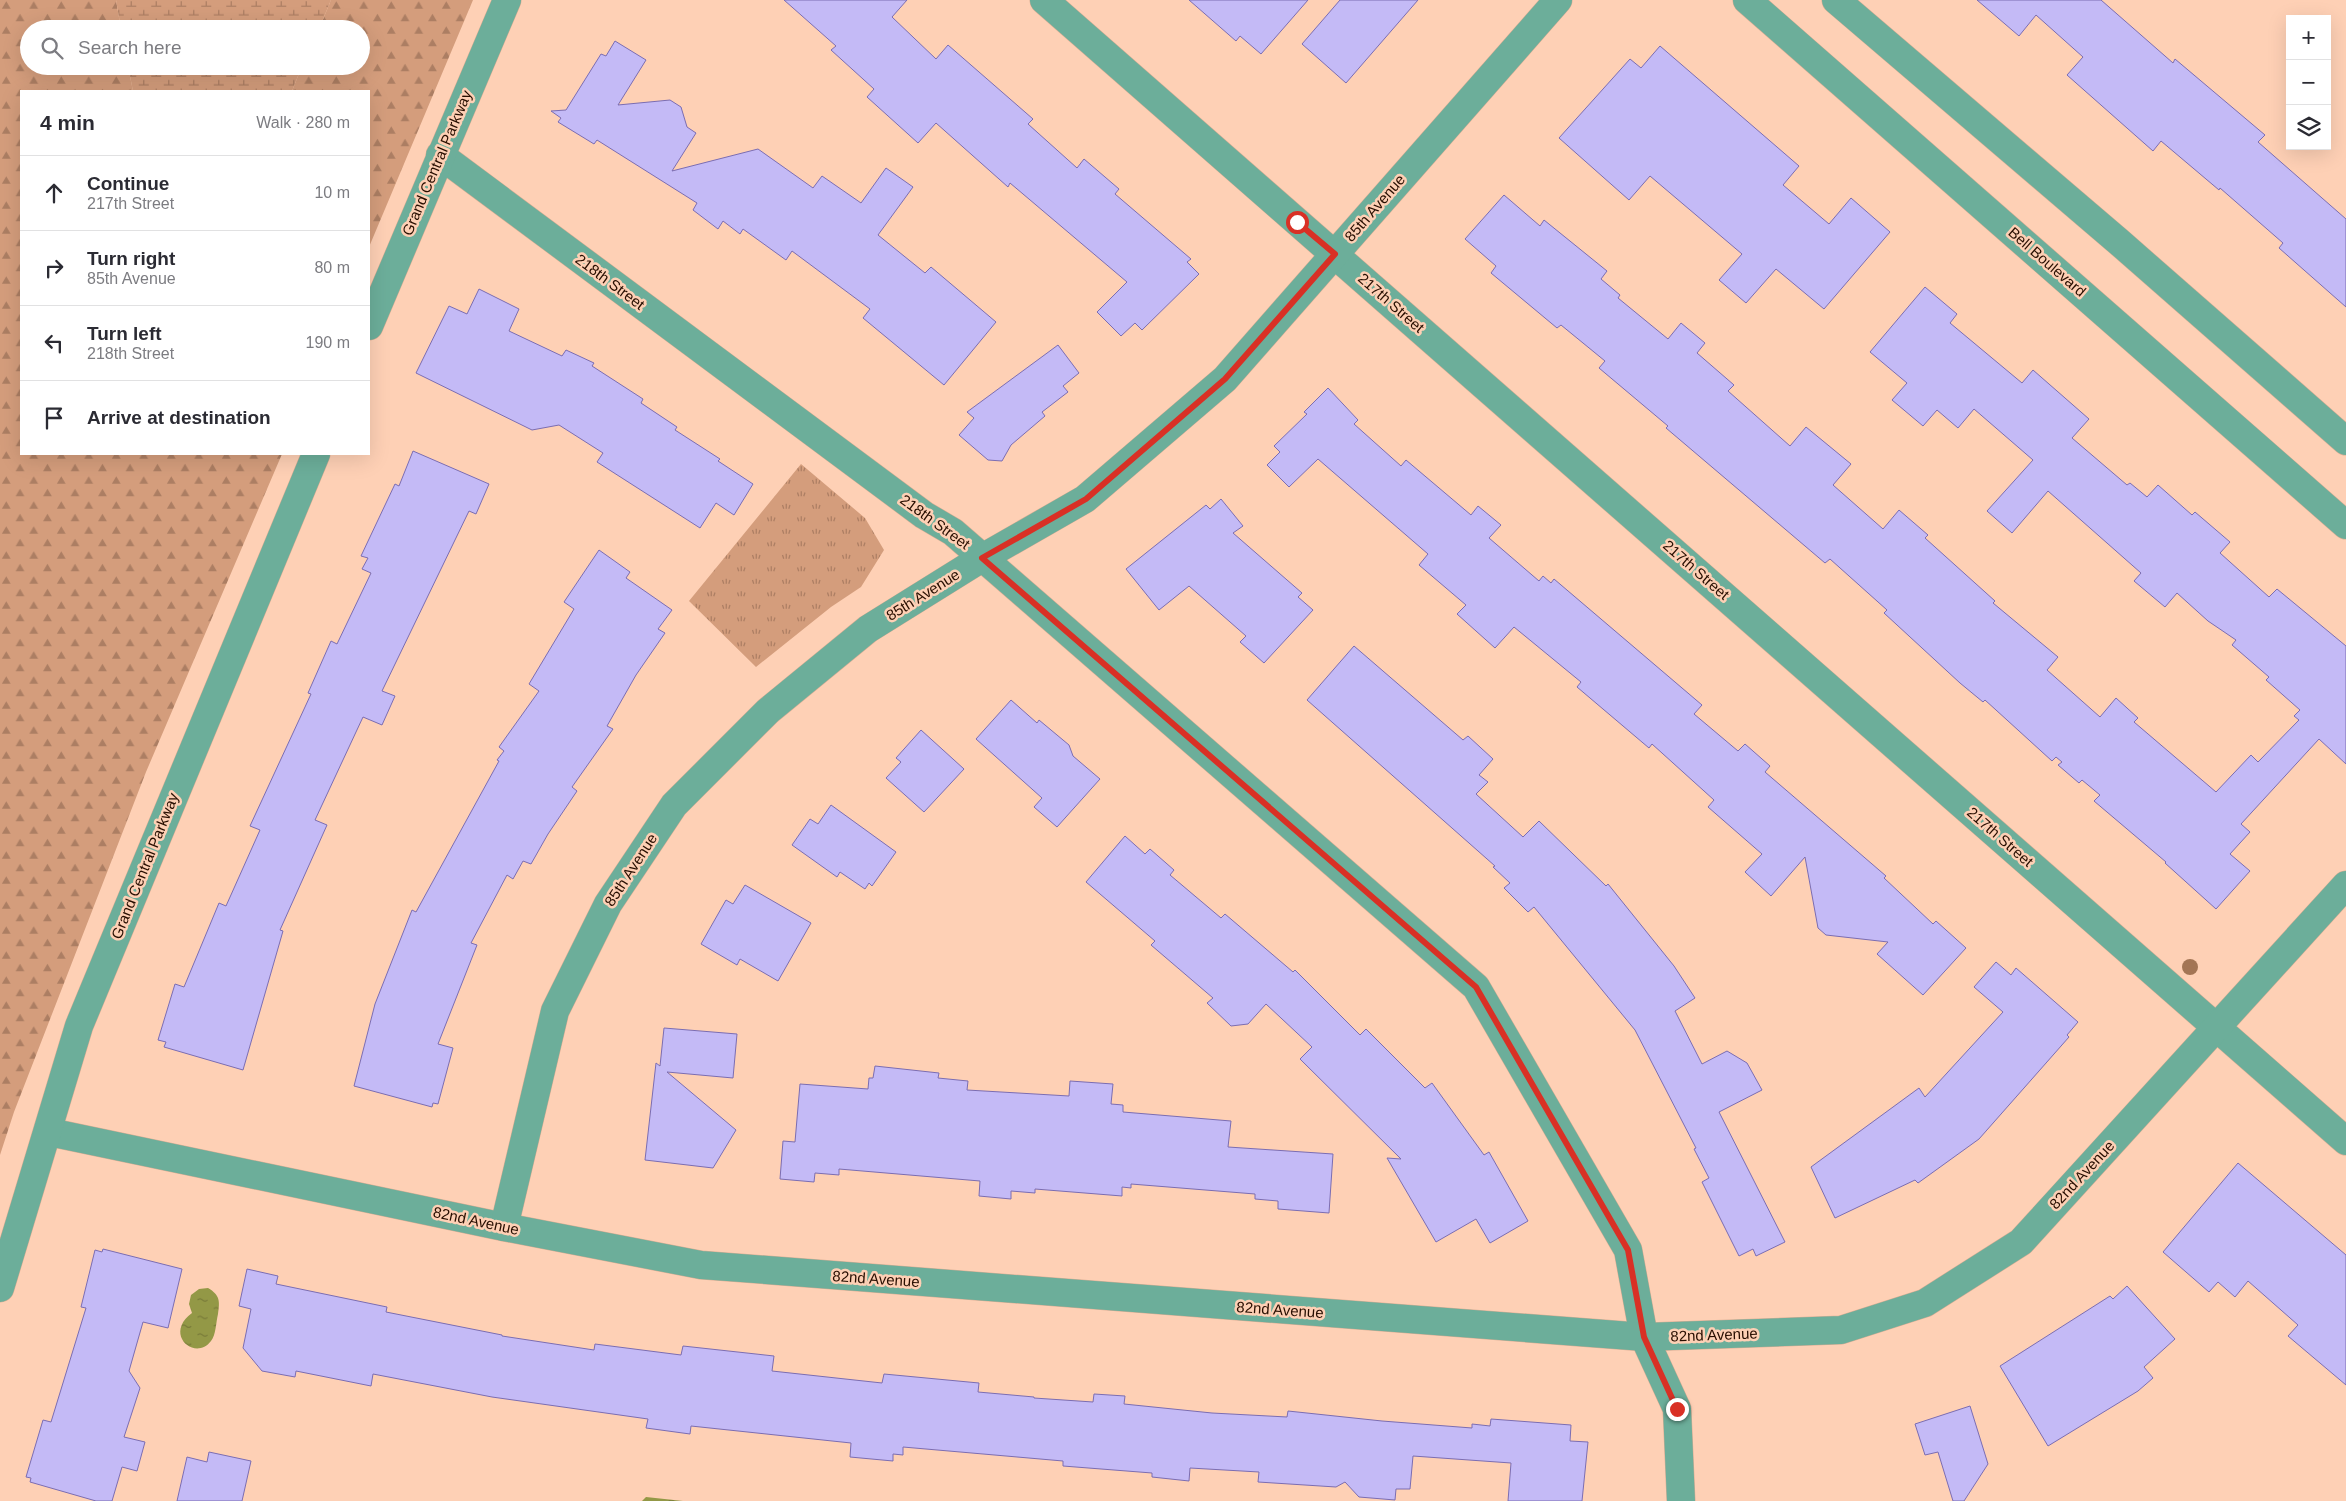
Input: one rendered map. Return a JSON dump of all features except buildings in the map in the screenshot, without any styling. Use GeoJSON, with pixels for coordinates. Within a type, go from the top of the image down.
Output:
{"type":"FeatureCollection","features":[{"type":"Feature","properties":{"kind":"street","name":"Grand Central Parkway"},"geometry":{"type":"LineString","coordinates":[[370,324],[507,0]]}},
{"type":"Feature","properties":{"kind":"street","name":"217th Street"},"geometry":{"type":"LineString","coordinates":[[1044,0],[2346,1141]]}},
{"type":"Feature","properties":{"kind":"street","name":"85th Avenue"},"geometry":{"type":"LineString","coordinates":[[504,1227],[555,1011],[608,904],[674,805],[768,711],[868,630],[982,558],[1086,499],[1218,385],[1558,0]]}},
{"type":"Feature","properties":{"kind":"street","name":"Bell Boulevard"},"geometry":{"type":"LineString","coordinates":[[1747,0],[2346,525]]}},
{"type":"Feature","properties":{"kind":"street"},"geometry":{"type":"LineString","coordinates":[[1836,0],[2119,242],[2346,441]]}},
{"type":"Feature","properties":{"kind":"street","name":"218th Street"},"geometry":{"type":"LineString","coordinates":[[440,155],[924,515],[953,532],[1476,987],[1628,1250],[1644,1337],[1677,1409],[1681,1501]]}},
{"type":"Feature","properties":{"kind":"street","name":"Grand Central Parkway"},"geometry":{"type":"LineString","coordinates":[[0,1288],[49,1132],[79,1026],[316,455]]}},
{"type":"Feature","properties":{"kind":"street","name":"82nd Avenue"},"geometry":{"type":"LineString","coordinates":[[49,1132],[504,1227],[701,1265],[1644,1337],[1840,1330],[1925,1303],[2021,1242],[2218,1028],[2346,885]]}},
{"type":"Feature","properties":{"kind":"green space"},"geometry":{"type":"Polygon","coordinates":[[[0,0],[116,0],[119,20],[20,20],[20,75],[130,75],[133,90],[20,90],[20,455],[282,455],[146,772],[14,1112],[0,1155],[0,0]]]}},
{"type":"Feature","properties":{"kind":"green space"},"geometry":{"type":"Polygon","coordinates":[[[116,0],[331,0],[323,20],[119,20],[116,0]]]}},
{"type":"Feature","properties":{"kind":"green space"},"geometry":{"type":"Polygon","coordinates":[[[331,0],[473,0],[370,245],[370,90],[292,90],[298,75],[370,75],[370,20],[323,20],[331,0]]]}},
{"type":"Feature","properties":{"kind":"green space"},"geometry":{"type":"Polygon","coordinates":[[[130,75],[298,75],[292,90],[133,90],[130,75]]]}},
{"type":"Feature","properties":{"kind":"green space"},"geometry":{"type":"Polygon","coordinates":[[[801,464],[865,518],[884,550],[861,587],[831,607],[756,667],[689,601],[801,464]]]}},
{"type":"Feature","properties":{"kind":"water"},"geometry":{"type":"Polygon","coordinates":[[[208,1288],[215,1293],[219,1302],[214,1335],[211,1341],[204,1347],[190,1347],[181,1337],[180,1329],[184,1321],[192,1313],[189,1304],[191,1295],[199,1289],[208,1288]]]}},
{"type":"Feature","properties":{"kind":"water"},"geometry":{"type":"Polygon","coordinates":[[[646,1497],[683,1501],[642,1501],[646,1497]]]}},
{"type":"Feature","properties":{"kind":"route"},"geometry":{"type":"LineString","coordinates":[[1297,222],[1335,254],[1225,379],[1086,499],[982,558],[1476,987],[1628,1250],[1644,1337],[1677,1409]]}}]}
